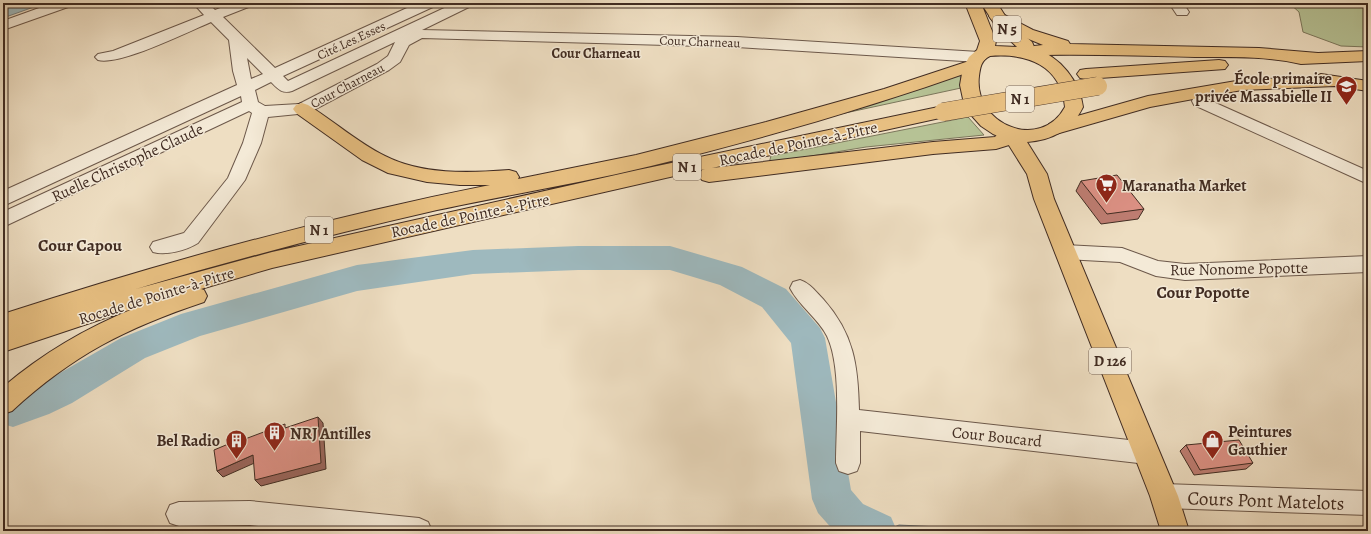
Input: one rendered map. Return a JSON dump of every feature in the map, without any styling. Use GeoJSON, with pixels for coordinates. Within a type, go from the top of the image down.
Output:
{"type":"FeatureCollection","features":[{"type":"Feature","properties":{"kind":"main road","name":"N 5"},"geometry":{"type":"LineString","coordinates":[[972,3],[988,41],[978,58]]}},
{"type":"Feature","properties":{"kind":"main road","name":"N 5"},"geometry":{"type":"LineString","coordinates":[[993,10],[1003,25],[1026,46],[1031,54]]}},
{"type":"Feature","properties":{"kind":"main road"},"geometry":{"type":"LineString","coordinates":[[993,10],[1018,30],[1029,35],[1078,49]]}},
{"type":"Feature","properties":{"kind":"main road"},"geometry":{"type":"LineString","coordinates":[[1031,54],[1040,50],[1078,49],[1259,53],[1317,58]]}},
{"type":"Feature","properties":{"kind":"main road"},"geometry":{"type":"LineString","coordinates":[[640,161],[740,135],[922,84],[978,58],[1008,51],[1031,54],[1052,65],[1072,95],[1074,107],[1070,114],[1051,130]]}},
{"type":"Feature","properties":{"kind":"main road"},"geometry":{"type":"LineString","coordinates":[[1290,56],[1366,53]]}},
{"type":"Feature","properties":{"kind":"main road","name":"N 1"},"geometry":{"type":"LineString","coordinates":[[938,107],[1092,80],[1338,57],[1366,53]]}},
{"type":"Feature","properties":{"kind":"main road"},"geometry":{"type":"LineString","coordinates":[[978,58],[968,86],[973,103],[986,120],[995,128],[1010,135],[1033,136],[1148,102],[1242,85],[1335,81]]}},
{"type":"Feature","properties":{"kind":"main road","name":"N 1"},"geometry":{"type":"LineString","coordinates":[[1092,80],[1184,80],[1262,77],[1368,70]]}},
{"type":"Feature","properties":{"kind":"main road"},"geometry":{"type":"LineString","coordinates":[[1296,75],[1368,86]]}},
{"type":"Feature","properties":{"kind":"main road"},"geometry":{"type":"LineString","coordinates":[[1242,85],[1262,77]]}},
{"type":"Feature","properties":{"kind":"main road","name":"Rocade de Pointe-à-Pitre"},"geometry":{"type":"LineString","coordinates":[[3,323],[161,274],[304,234],[408,209],[640,161],[938,107]]}},
{"type":"Feature","properties":{"kind":"main road","name":"Rocade de Pointe-à-Pitre"},"geometry":{"type":"LineString","coordinates":[[3,342],[128,301],[272,260],[587,190],[938,107]]}},
{"type":"Feature","properties":{"kind":"main road"},"geometry":{"type":"LineString","coordinates":[[302,109],[379,162],[398,169],[420,174],[480,179],[614,167]]}},
{"type":"Feature","properties":{"kind":"main road","name":"D 126"},"geometry":{"type":"LineString","coordinates":[[1037,174],[1039,153],[1051,130]]}},
{"type":"Feature","properties":{"kind":"main road"},"geometry":{"type":"LineString","coordinates":[[519,176],[610,162],[740,135]]}},
{"type":"Feature","properties":{"kind":"main road"},"geometry":{"type":"LineString","coordinates":[[587,190],[865,156],[996,143],[1002,141],[1010,135]]}},
{"type":"Feature","properties":{"kind":"main road","name":"D 126"},"geometry":{"type":"LineString","coordinates":[[1010,135],[1037,174],[1044,199],[1164,496],[1174,528]]}},
{"type":"Feature","properties":{"kind":"main road"},"geometry":{"type":"LineString","coordinates":[[3,402],[62,355],[88,340],[132,319],[194,296],[407,235],[426,226]]}},
{"type":"Feature","properties":{"kind":"street"},"geometry":{"type":"LineString","coordinates":[[3,26],[66,3]]}},
{"type":"Feature","properties":{"kind":"street"},"geometry":{"type":"LineString","coordinates":[[200,3],[286,88],[302,109]]}},
{"type":"Feature","properties":{"kind":"street"},"geometry":{"type":"LineString","coordinates":[[103,57],[116,55],[246,3]]}},
{"type":"Feature","properties":{"kind":"street","name":"Cité Les Esses"},"geometry":{"type":"LineString","coordinates":[[252,102],[273,76],[430,3]]}},
{"type":"Feature","properties":{"kind":"street"},"geometry":{"type":"LineString","coordinates":[[286,88],[466,3]]}},
{"type":"Feature","properties":{"kind":"street","name":"Cour Charneau"},"geometry":{"type":"LineString","coordinates":[[302,109],[383,67],[395,59],[402,43],[409,38],[421,34],[737,42],[978,58]]}},
{"type":"Feature","properties":{"kind":"street"},"geometry":{"type":"LineString","coordinates":[[160,247],[186,241],[191,238],[236,180],[252,143],[252,102],[240,71],[236,40]]}},
{"type":"Feature","properties":{"kind":"street"},"geometry":{"type":"LineString","coordinates":[[3,199],[252,102],[302,109]]}},
{"type":"Feature","properties":{"kind":"street","name":"Ruelle Christophe Claude"},"geometry":{"type":"LineString","coordinates":[[3,220],[252,102]]}},
{"type":"Feature","properties":{"kind":"street"},"geometry":{"type":"LineString","coordinates":[[1200,102],[1368,178]]}},
{"type":"Feature","properties":{"kind":"street","name":"Rue Nonome Popotte"},"geometry":{"type":"LineString","coordinates":[[1065,252],[1122,255],[1156,268],[1185,272],[1368,264]]}},
{"type":"Feature","properties":{"kind":"street"},"geometry":{"type":"LineString","coordinates":[[800,288],[828,320],[840,342],[845,365],[848,463]]}},
{"type":"Feature","properties":{"kind":"street","name":"Cour Boucard"},"geometry":{"type":"LineString","coordinates":[[847,419],[1147,453]]}},
{"type":"Feature","properties":{"kind":"street","name":"Cours Pont Matelots"},"geometry":{"type":"LineString","coordinates":[[1164,496],[1368,503]]}},
{"type":"Feature","properties":{"kind":"street"},"geometry":{"type":"LineString","coordinates":[[179,514],[250,513],[419,531]]}},
{"type":"Feature","properties":{"kind":"green space"},"geometry":{"type":"Polygon","coordinates":[[[1289,3],[1368,3],[1368,47],[1341,46],[1303,32],[1299,12],[1289,3]]]}},
{"type":"Feature","properties":{"kind":"green space"},"geometry":{"type":"Polygon","coordinates":[[[960,72],[961,88],[822,118],[960,72]]]}},
{"type":"Feature","properties":{"kind":"green space"},"geometry":{"type":"Polygon","coordinates":[[[968,117],[984,135],[866,147],[769,163],[771,156],[968,117]]]}},
{"type":"Feature","properties":{"kind":"water"},"geometry":{"type":"Polygon","coordinates":[[[11,3],[45,3],[3,18],[3,6],[11,3]]]}},
{"type":"Feature","properties":{"kind":"water"},"geometry":{"type":"Polygon","coordinates":[[[899,525],[1018,531],[886,531],[899,525]]]}},
{"type":"Feature","properties":{"kind":"building"},"geometry":{"type":"Polygon","coordinates":[[[1117,175],[1144,209],[1107,214],[1081,181],[1117,175]]]}},
{"type":"Feature","properties":{"kind":"building"},"geometry":{"type":"Polygon","coordinates":[[[318,417],[321,463],[255,480],[253,455],[217,471],[214,450],[245,437],[245,439],[285,424],[285,428],[318,417]]]}},
{"type":"Feature","properties":{"kind":"building","name":"Peintures Gauthier"},"geometry":{"type":"Polygon","coordinates":[[[1239,440],[1253,463],[1200,470],[1186,445],[1239,440]]]}},
{"type":"Feature","properties":{"kind":"waterway"},"geometry":{"type":"LineString","coordinates":[[13,411],[36,403],[59,392],[133,348],[193,324],[357,278],[473,262],[578,258],[670,258],[731,276],[774,298],[808,338],[832,499],[849,518],[876,531]]}},
{"type":"Feature","properties":{"kind":"place","name":"École primaire privée Massabielle II"},"geometry":{"type":"Point","coordinates":[1347,106]}},
{"type":"Feature","properties":{"kind":"place","name":"Maranatha Market"},"geometry":{"type":"Point","coordinates":[1107,204]}},
{"type":"Feature","properties":{"kind":"place","name":"NRJ Antilles"},"geometry":{"type":"Point","coordinates":[275,452]}},
{"type":"Feature","properties":{"kind":"place","name":"Bel Radio"},"geometry":{"type":"Point","coordinates":[236,460]}},
{"type":"Feature","properties":{"kind":"place","name":"Peintures Gauthier"},"geometry":{"type":"Point","coordinates":[1213,460]}},
{"type":"Feature","properties":{"kind":"district","name":"Cour Charneau"},"geometry":{"type":"Point","coordinates":[596,53]}},
{"type":"Feature","properties":{"kind":"district","name":"Cour Capou"},"geometry":{"type":"Point","coordinates":[80,245]}},
{"type":"Feature","properties":{"kind":"district","name":"Cour Popotte"},"geometry":{"type":"Point","coordinates":[1203,292]}}]}
